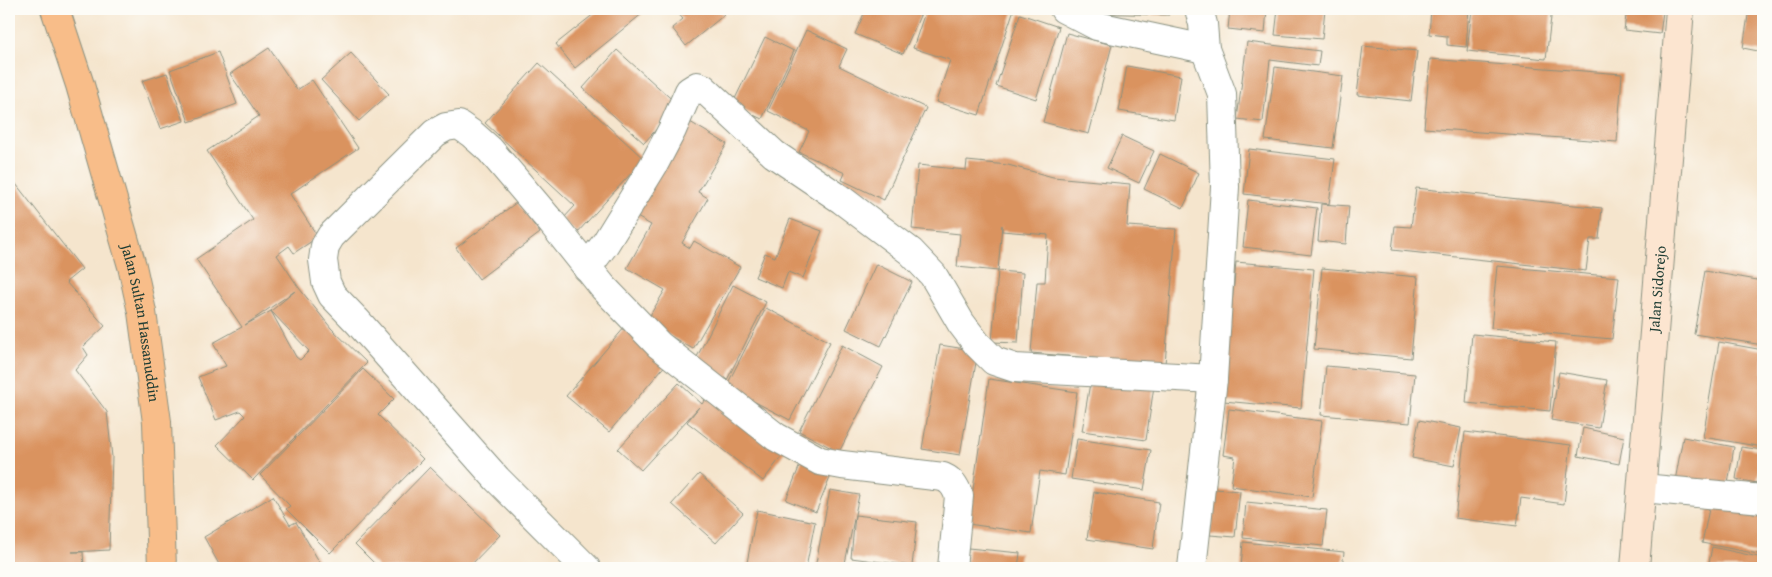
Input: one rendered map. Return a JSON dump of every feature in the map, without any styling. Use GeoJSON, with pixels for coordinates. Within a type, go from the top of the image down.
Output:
{"type":"FeatureCollection","features":[{"type":"Feature","properties":{"kind":"main road","name":"Jalan Sultan Hassanuddin"},"geometry":{"type":"LineString","coordinates":[[56,9],[132,266],[142,312],[157,422],[162,568]]}},
{"type":"Feature","properties":{"kind":"street"},"geometry":{"type":"LineString","coordinates":[[1064,9],[1097,26],[1205,49]]}},
{"type":"Feature","properties":{"kind":"street"},"geometry":{"type":"LineString","coordinates":[[1192,568],[1213,379],[1226,187],[1222,94],[1205,49],[1200,9]]}},
{"type":"Feature","properties":{"kind":"street","name":"Jalan Sidorejo"},"geometry":{"type":"LineString","coordinates":[[1635,568],[1680,9]]}},
{"type":"Feature","properties":{"kind":"street"},"geometry":{"type":"LineString","coordinates":[[587,268],[605,244],[653,166],[672,130],[689,91],[697,86],[703,88],[774,154],[842,200],[911,252],[933,275],[961,323],[976,344],[994,361],[1016,368],[1213,379]]}},
{"type":"Feature","properties":{"kind":"street"},"geometry":{"type":"LineString","coordinates":[[586,568],[497,479],[332,295],[326,282],[323,260],[325,246],[340,225],[434,134],[446,127],[459,125],[490,150],[603,287],[659,345],[776,437],[820,461],[943,477],[950,480],[956,487],[958,496],[952,568]]}},
{"type":"Feature","properties":{"kind":"street"},"geometry":{"type":"LineString","coordinates":[[1642,488],[1763,499]]}},
{"type":"Feature","properties":{"kind":"building"},"geometry":{"type":"Polygon","coordinates":[[[600,9],[639,9],[643,13],[575,68],[556,44],[600,9]]]}},
{"type":"Feature","properties":{"kind":"building"},"geometry":{"type":"Polygon","coordinates":[[[674,9],[719,9],[724,15],[686,46],[672,28],[683,19],[674,9]]]}},
{"type":"Feature","properties":{"kind":"building"},"geometry":{"type":"Polygon","coordinates":[[[866,9],[923,9],[903,54],[855,34],[866,9]]]}},
{"type":"Feature","properties":{"kind":"building"},"geometry":{"type":"Polygon","coordinates":[[[926,9],[1014,9],[979,115],[936,102],[950,60],[913,48],[926,9]]]}},
{"type":"Feature","properties":{"kind":"building"},"geometry":{"type":"Polygon","coordinates":[[[1087,9],[1169,9],[1169,15],[1086,13],[1087,9]]]}},
{"type":"Feature","properties":{"kind":"building"},"geometry":{"type":"Polygon","coordinates":[[[1230,9],[1267,9],[1265,33],[1228,29],[1230,9]]]}},
{"type":"Feature","properties":{"kind":"building"},"geometry":{"type":"Polygon","coordinates":[[[1278,9],[1325,9],[1322,39],[1275,35],[1278,9]]]}},
{"type":"Feature","properties":{"kind":"building"},"geometry":{"type":"Polygon","coordinates":[[[1431,9],[1469,9],[1466,47],[1447,45],[1447,36],[1429,34],[1431,9]]]}},
{"type":"Feature","properties":{"kind":"building"},"geometry":{"type":"Polygon","coordinates":[[[1472,9],[1552,9],[1546,59],[1467,51],[1472,9]]]}},
{"type":"Feature","properties":{"kind":"building"},"geometry":{"type":"Polygon","coordinates":[[[1627,9],[1663,12],[1660,34],[1624,30],[1627,9]]]}},
{"type":"Feature","properties":{"kind":"building"},"geometry":{"type":"Polygon","coordinates":[[[1749,9],[1763,9],[1763,52],[1743,48],[1749,9]]]}},
{"type":"Feature","properties":{"kind":"building"},"geometry":{"type":"Polygon","coordinates":[[[1020,14],[1059,27],[1036,99],[996,86],[1020,14]]]}},
{"type":"Feature","properties":{"kind":"building"},"geometry":{"type":"Polygon","coordinates":[[[806,30],[847,49],[839,66],[926,108],[884,200],[842,180],[845,173],[799,152],[809,131],[768,111],[806,30]]]}},
{"type":"Feature","properties":{"kind":"building"},"geometry":{"type":"Polygon","coordinates":[[[1067,33],[1112,45],[1089,134],[1043,122],[1067,33]]]}},
{"type":"Feature","properties":{"kind":"building"},"geometry":{"type":"Polygon","coordinates":[[[765,37],[794,51],[762,119],[732,105],[765,37]]]}},
{"type":"Feature","properties":{"kind":"building"},"geometry":{"type":"Polygon","coordinates":[[[1247,42],[1320,51],[1318,66],[1270,60],[1263,122],[1237,119],[1247,42]]]}},
{"type":"Feature","properties":{"kind":"building"},"geometry":{"type":"Polygon","coordinates":[[[1363,46],[1417,51],[1411,101],[1357,95],[1363,46]]]}},
{"type":"Feature","properties":{"kind":"building"},"geometry":{"type":"Polygon","coordinates":[[[269,48],[297,90],[312,80],[358,148],[290,194],[318,237],[294,253],[289,246],[277,255],[299,288],[331,328],[367,363],[253,480],[217,445],[245,416],[240,411],[216,420],[198,377],[226,366],[213,343],[242,327],[196,259],[253,220],[207,151],[259,116],[230,74],[269,48]],[[295,291],[245,325],[271,311],[295,291]],[[271,311],[296,357],[300,360],[309,351],[271,311]]]}},
{"type":"Feature","properties":{"kind":"building"},"geometry":{"type":"Polygon","coordinates":[[[617,50],[678,105],[644,143],[583,88],[617,50]]]}},
{"type":"Feature","properties":{"kind":"building"},"geometry":{"type":"Polygon","coordinates":[[[218,52],[237,104],[189,122],[170,70],[218,52]]]}},
{"type":"Feature","properties":{"kind":"building"},"geometry":{"type":"Polygon","coordinates":[[[351,53],[389,94],[359,121],[321,80],[351,53]]]}},
{"type":"Feature","properties":{"kind":"building"},"geometry":{"type":"Polygon","coordinates":[[[1430,59],[1622,74],[1617,142],[1424,128],[1430,59]]]}},
{"type":"Feature","properties":{"kind":"building"},"geometry":{"type":"Polygon","coordinates":[[[539,63],[644,159],[577,233],[562,220],[575,206],[485,123],[539,63]]]}},
{"type":"Feature","properties":{"kind":"building"},"geometry":{"type":"Polygon","coordinates":[[[1127,66],[1181,76],[1174,120],[1119,111],[1127,66]]]}},
{"type":"Feature","properties":{"kind":"building"},"geometry":{"type":"Polygon","coordinates":[[[1275,67],[1343,76],[1333,148],[1265,140],[1275,67]]]}},
{"type":"Feature","properties":{"kind":"building"},"geometry":{"type":"Polygon","coordinates":[[[167,73],[184,121],[160,129],[142,81],[167,73]]]}},
{"type":"Feature","properties":{"kind":"building"},"geometry":{"type":"Polygon","coordinates":[[[690,122],[727,144],[698,192],[708,198],[682,243],[690,248],[694,241],[740,267],[693,349],[646,322],[665,290],[627,268],[651,225],[630,213],[690,122]]]}},
{"type":"Feature","properties":{"kind":"building"},"geometry":{"type":"Polygon","coordinates":[[[1122,136],[1154,151],[1139,183],[1107,168],[1122,136]]]}},
{"type":"Feature","properties":{"kind":"building"},"geometry":{"type":"Polygon","coordinates":[[[1249,149],[1335,159],[1329,204],[1244,194],[1249,149]]]}},
{"type":"Feature","properties":{"kind":"building"},"geometry":{"type":"Polygon","coordinates":[[[1160,154],[1199,173],[1183,208],[1144,189],[1160,154]]]}},
{"type":"Feature","properties":{"kind":"building"},"geometry":{"type":"Polygon","coordinates":[[[967,161],[1008,165],[1053,177],[1130,184],[1127,226],[1176,229],[1165,364],[1031,353],[1037,282],[1045,282],[1048,235],[1002,231],[1002,225],[998,271],[957,267],[960,234],[912,229],[918,165],[966,170],[967,161]]]}},
{"type":"Feature","properties":{"kind":"building"},"geometry":{"type":"Polygon","coordinates":[[[9,175],[82,269],[66,282],[105,326],[83,347],[88,355],[75,370],[107,412],[112,457],[109,550],[72,552],[83,552],[84,568],[9,568],[9,175]]]}},
{"type":"Feature","properties":{"kind":"building"},"geometry":{"type":"Polygon","coordinates":[[[1416,188],[1602,208],[1599,239],[1590,239],[1586,271],[1392,250],[1395,226],[1411,227],[1416,188]]]}},
{"type":"Feature","properties":{"kind":"building"},"geometry":{"type":"Polygon","coordinates":[[[1248,200],[1317,208],[1311,255],[1243,247],[1248,200]]]}},
{"type":"Feature","properties":{"kind":"building"},"geometry":{"type":"Polygon","coordinates":[[[517,202],[540,233],[479,279],[456,248],[517,202]]]}},
{"type":"Feature","properties":{"kind":"building"},"geometry":{"type":"Polygon","coordinates":[[[1321,204],[1349,206],[1346,244],[1318,241],[1321,204]]]}},
{"type":"Feature","properties":{"kind":"building"},"geometry":{"type":"Polygon","coordinates":[[[790,219],[822,231],[803,278],[788,272],[782,288],[755,277],[765,253],[775,257],[790,219]]]}},
{"type":"Feature","properties":{"kind":"building"},"geometry":{"type":"Polygon","coordinates":[[[1236,262],[1314,269],[1301,408],[1223,401],[1236,262]]]}},
{"type":"Feature","properties":{"kind":"building"},"geometry":{"type":"Polygon","coordinates":[[[876,264],[912,282],[881,346],[846,329],[876,264]]]}},
{"type":"Feature","properties":{"kind":"building"},"geometry":{"type":"Polygon","coordinates":[[[1497,266],[1619,277],[1612,339],[1491,328],[1497,266]]]}},
{"type":"Feature","properties":{"kind":"building"},"geometry":{"type":"Polygon","coordinates":[[[1322,268],[1418,277],[1411,358],[1314,349],[1322,268]]]}},
{"type":"Feature","properties":{"kind":"building"},"geometry":{"type":"Polygon","coordinates":[[[998,271],[1023,273],[1018,343],[992,342],[998,271]]]}},
{"type":"Feature","properties":{"kind":"building"},"geometry":{"type":"Polygon","coordinates":[[[1705,271],[1763,281],[1763,345],[1694,334],[1705,271]]]}},
{"type":"Feature","properties":{"kind":"building"},"geometry":{"type":"Polygon","coordinates":[[[733,285],[766,302],[727,380],[694,363],[733,285]]]}},
{"type":"Feature","properties":{"kind":"building"},"geometry":{"type":"Polygon","coordinates":[[[766,308],[830,342],[790,420],[726,387],[766,308]]]}},
{"type":"Feature","properties":{"kind":"building"},"geometry":{"type":"Polygon","coordinates":[[[625,327],[667,363],[609,432],[566,396],[625,327]]]}},
{"type":"Feature","properties":{"kind":"building"},"geometry":{"type":"Polygon","coordinates":[[[1472,334],[1556,342],[1550,411],[1466,403],[1472,334]]]}},
{"type":"Feature","properties":{"kind":"building"},"geometry":{"type":"Polygon","coordinates":[[[1719,342],[1763,350],[1763,447],[1703,437],[1719,342]]]}},
{"type":"Feature","properties":{"kind":"building"},"geometry":{"type":"Polygon","coordinates":[[[842,345],[883,367],[839,452],[799,431],[842,345]]]}},
{"type":"Feature","properties":{"kind":"building"},"geometry":{"type":"Polygon","coordinates":[[[940,345],[978,351],[960,455],[922,449],[940,345]]]}},
{"type":"Feature","properties":{"kind":"building"},"geometry":{"type":"Polygon","coordinates":[[[1326,366],[1415,374],[1410,423],[1321,415],[1326,366]]]}},
{"type":"Feature","properties":{"kind":"building"},"geometry":{"type":"Polygon","coordinates":[[[363,369],[394,399],[378,415],[423,459],[330,553],[286,509],[290,506],[260,475],[363,369]]]}},
{"type":"Feature","properties":{"kind":"building"},"geometry":{"type":"Polygon","coordinates":[[[1559,372],[1607,380],[1599,428],[1551,420],[1559,372]]]}},
{"type":"Feature","properties":{"kind":"building"},"geometry":{"type":"Polygon","coordinates":[[[1091,377],[1154,386],[1146,440],[1082,431],[1091,377]]]}},
{"type":"Feature","properties":{"kind":"building"},"geometry":{"type":"Polygon","coordinates":[[[989,379],[1077,392],[1065,475],[1040,471],[1031,533],[968,524],[989,379]]]}},
{"type":"Feature","properties":{"kind":"building"},"geometry":{"type":"Polygon","coordinates":[[[679,383],[702,404],[712,390],[787,449],[763,481],[687,422],[699,407],[641,470],[618,449],[679,383]]]}},
{"type":"Feature","properties":{"kind":"building"},"geometry":{"type":"Polygon","coordinates":[[[1229,409],[1322,421],[1312,497],[1231,486],[1235,457],[1223,455],[1229,409]]]}},
{"type":"Feature","properties":{"kind":"building"},"geometry":{"type":"Polygon","coordinates":[[[1419,420],[1461,428],[1454,466],[1412,458],[1419,420]]]}},
{"type":"Feature","properties":{"kind":"building"},"geometry":{"type":"Polygon","coordinates":[[[1583,428],[1624,437],[1619,464],[1578,456],[1583,428]]]}},
{"type":"Feature","properties":{"kind":"building"},"geometry":{"type":"Polygon","coordinates":[[[1465,432],[1571,445],[1564,504],[1521,498],[1517,526],[1455,518],[1465,432]]]}},
{"type":"Feature","properties":{"kind":"building"},"geometry":{"type":"Polygon","coordinates":[[[1683,437],[1734,447],[1727,490],[1675,481],[1683,437]]]}},
{"type":"Feature","properties":{"kind":"building"},"geometry":{"type":"Polygon","coordinates":[[[1077,439],[1151,450],[1144,490],[1071,479],[1077,439]]]}},
{"type":"Feature","properties":{"kind":"building"},"geometry":{"type":"Polygon","coordinates":[[[1741,447],[1763,450],[1757,483],[1736,479],[1741,447]]]}},
{"type":"Feature","properties":{"kind":"building"},"geometry":{"type":"Polygon","coordinates":[[[804,455],[834,468],[816,512],[786,500],[804,455]]]}},
{"type":"Feature","properties":{"kind":"building"},"geometry":{"type":"Polygon","coordinates":[[[430,467],[500,535],[468,568],[379,568],[355,544],[430,467]]]}},
{"type":"Feature","properties":{"kind":"building"},"geometry":{"type":"Polygon","coordinates":[[[699,474],[743,513],[716,543],[672,504],[699,474]]]}},
{"type":"Feature","properties":{"kind":"building"},"geometry":{"type":"Polygon","coordinates":[[[1215,489],[1240,491],[1235,537],[1210,535],[1215,489]]]}},
{"type":"Feature","properties":{"kind":"building"},"geometry":{"type":"Polygon","coordinates":[[[830,490],[859,495],[844,568],[815,568],[830,490]]]}},
{"type":"Feature","properties":{"kind":"building"},"geometry":{"type":"Polygon","coordinates":[[[1094,492],[1159,502],[1153,549],[1087,539],[1094,492]]]}},
{"type":"Feature","properties":{"kind":"building"},"geometry":{"type":"Polygon","coordinates":[[[273,496],[290,525],[296,522],[320,563],[311,568],[221,568],[204,537],[273,496]]]}},
{"type":"Feature","properties":{"kind":"building"},"geometry":{"type":"Polygon","coordinates":[[[1246,502],[1327,510],[1323,546],[1243,538],[1246,502]]]}},
{"type":"Feature","properties":{"kind":"building"},"geometry":{"type":"Polygon","coordinates":[[[1710,504],[1763,515],[1763,555],[1702,543],[1710,504]]]}},
{"type":"Feature","properties":{"kind":"building"},"geometry":{"type":"Polygon","coordinates":[[[757,510],[815,522],[806,568],[746,568],[757,510]]]}},
{"type":"Feature","properties":{"kind":"building"},"geometry":{"type":"Polygon","coordinates":[[[855,515],[917,522],[912,566],[851,558],[855,515]]]}},
{"type":"Feature","properties":{"kind":"building"},"geometry":{"type":"Polygon","coordinates":[[[1243,542],[1344,552],[1342,568],[1241,568],[1243,542]]]}},
{"type":"Feature","properties":{"kind":"building"},"geometry":{"type":"Polygon","coordinates":[[[1712,547],[1763,558],[1763,568],[1708,568],[1712,547]]]}},
{"type":"Feature","properties":{"kind":"building"},"geometry":{"type":"Polygon","coordinates":[[[968,548],[1020,553],[1018,568],[966,568],[968,548]]]}}]}
